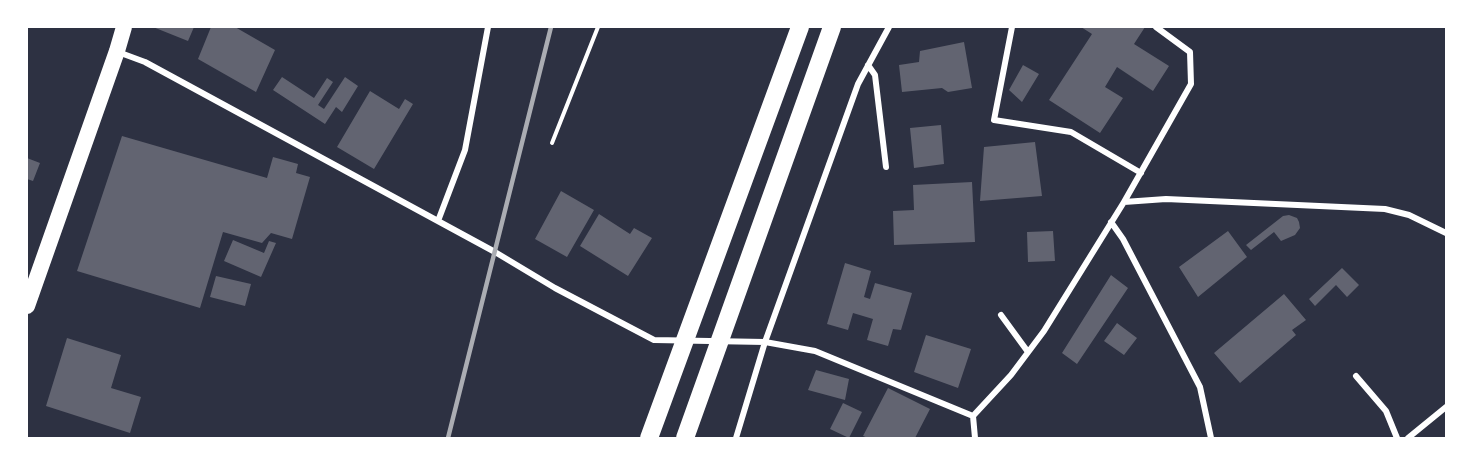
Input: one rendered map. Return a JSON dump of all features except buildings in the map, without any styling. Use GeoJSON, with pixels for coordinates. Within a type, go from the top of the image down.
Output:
{"type":"FeatureCollection","features":[{"type":"Feature","properties":{"kind":"highway"},"geometry":{"type":"LineString","coordinates":[[27,306],[124,27]]}},
{"type":"Feature","properties":{"kind":"highway"},"geometry":{"type":"LineString","coordinates":[[649,438],[800,27]]}},
{"type":"Feature","properties":{"kind":"highway"},"geometry":{"type":"LineString","coordinates":[[685,438],[832,27]]}},
{"type":"Feature","properties":{"kind":"street"},"geometry":{"type":"LineString","coordinates":[[438,221],[465,150],[488,27]]}},
{"type":"Feature","properties":{"kind":"street"},"geometry":{"type":"LineString","coordinates":[[736,438],[765,342],[858,84],[889,27]]}},
{"type":"Feature","properties":{"kind":"street"},"geometry":{"type":"LineString","coordinates":[[1011,27],[994,120],[1071,132],[1141,172]]}},
{"type":"Feature","properties":{"kind":"street"},"geometry":{"type":"LineString","coordinates":[[975,438],[973,417],[1011,375],[1044,331],[1124,202],[1191,84],[1190,52],[1156,27]]}},
{"type":"Feature","properties":{"kind":"street"},"geometry":{"type":"LineString","coordinates":[[117,51],[145,62],[438,221],[555,288],[654,340],[765,342],[815,351],[973,417]]}},
{"type":"Feature","properties":{"kind":"street"},"geometry":{"type":"LineString","coordinates":[[868,65],[875,75],[886,167]]}},
{"type":"Feature","properties":{"kind":"street"},"geometry":{"type":"LineString","coordinates":[[1124,202],[1166,199],[1385,209],[1409,215],[1446,233]]}},
{"type":"Feature","properties":{"kind":"street"},"geometry":{"type":"LineString","coordinates":[[1111,222],[1123,239],[1200,387],[1211,438]]}},
{"type":"Feature","properties":{"kind":"street"},"geometry":{"type":"LineString","coordinates":[[1001,315],[1028,352]]}},
{"type":"Feature","properties":{"kind":"street"},"geometry":{"type":"LineString","coordinates":[[1356,376],[1386,411],[1397,438]]}},
{"type":"Feature","properties":{"kind":"street"},"geometry":{"type":"LineString","coordinates":[[1408,438],[1446,407]]}},
{"type":"Feature","properties":{"kind":"path"},"geometry":{"type":"LineString","coordinates":[[552,143],[598,27]]}},
{"type":"Feature","properties":{"kind":"railway"},"geometry":{"type":"LineString","coordinates":[[448,438],[551,27]]}}]}
